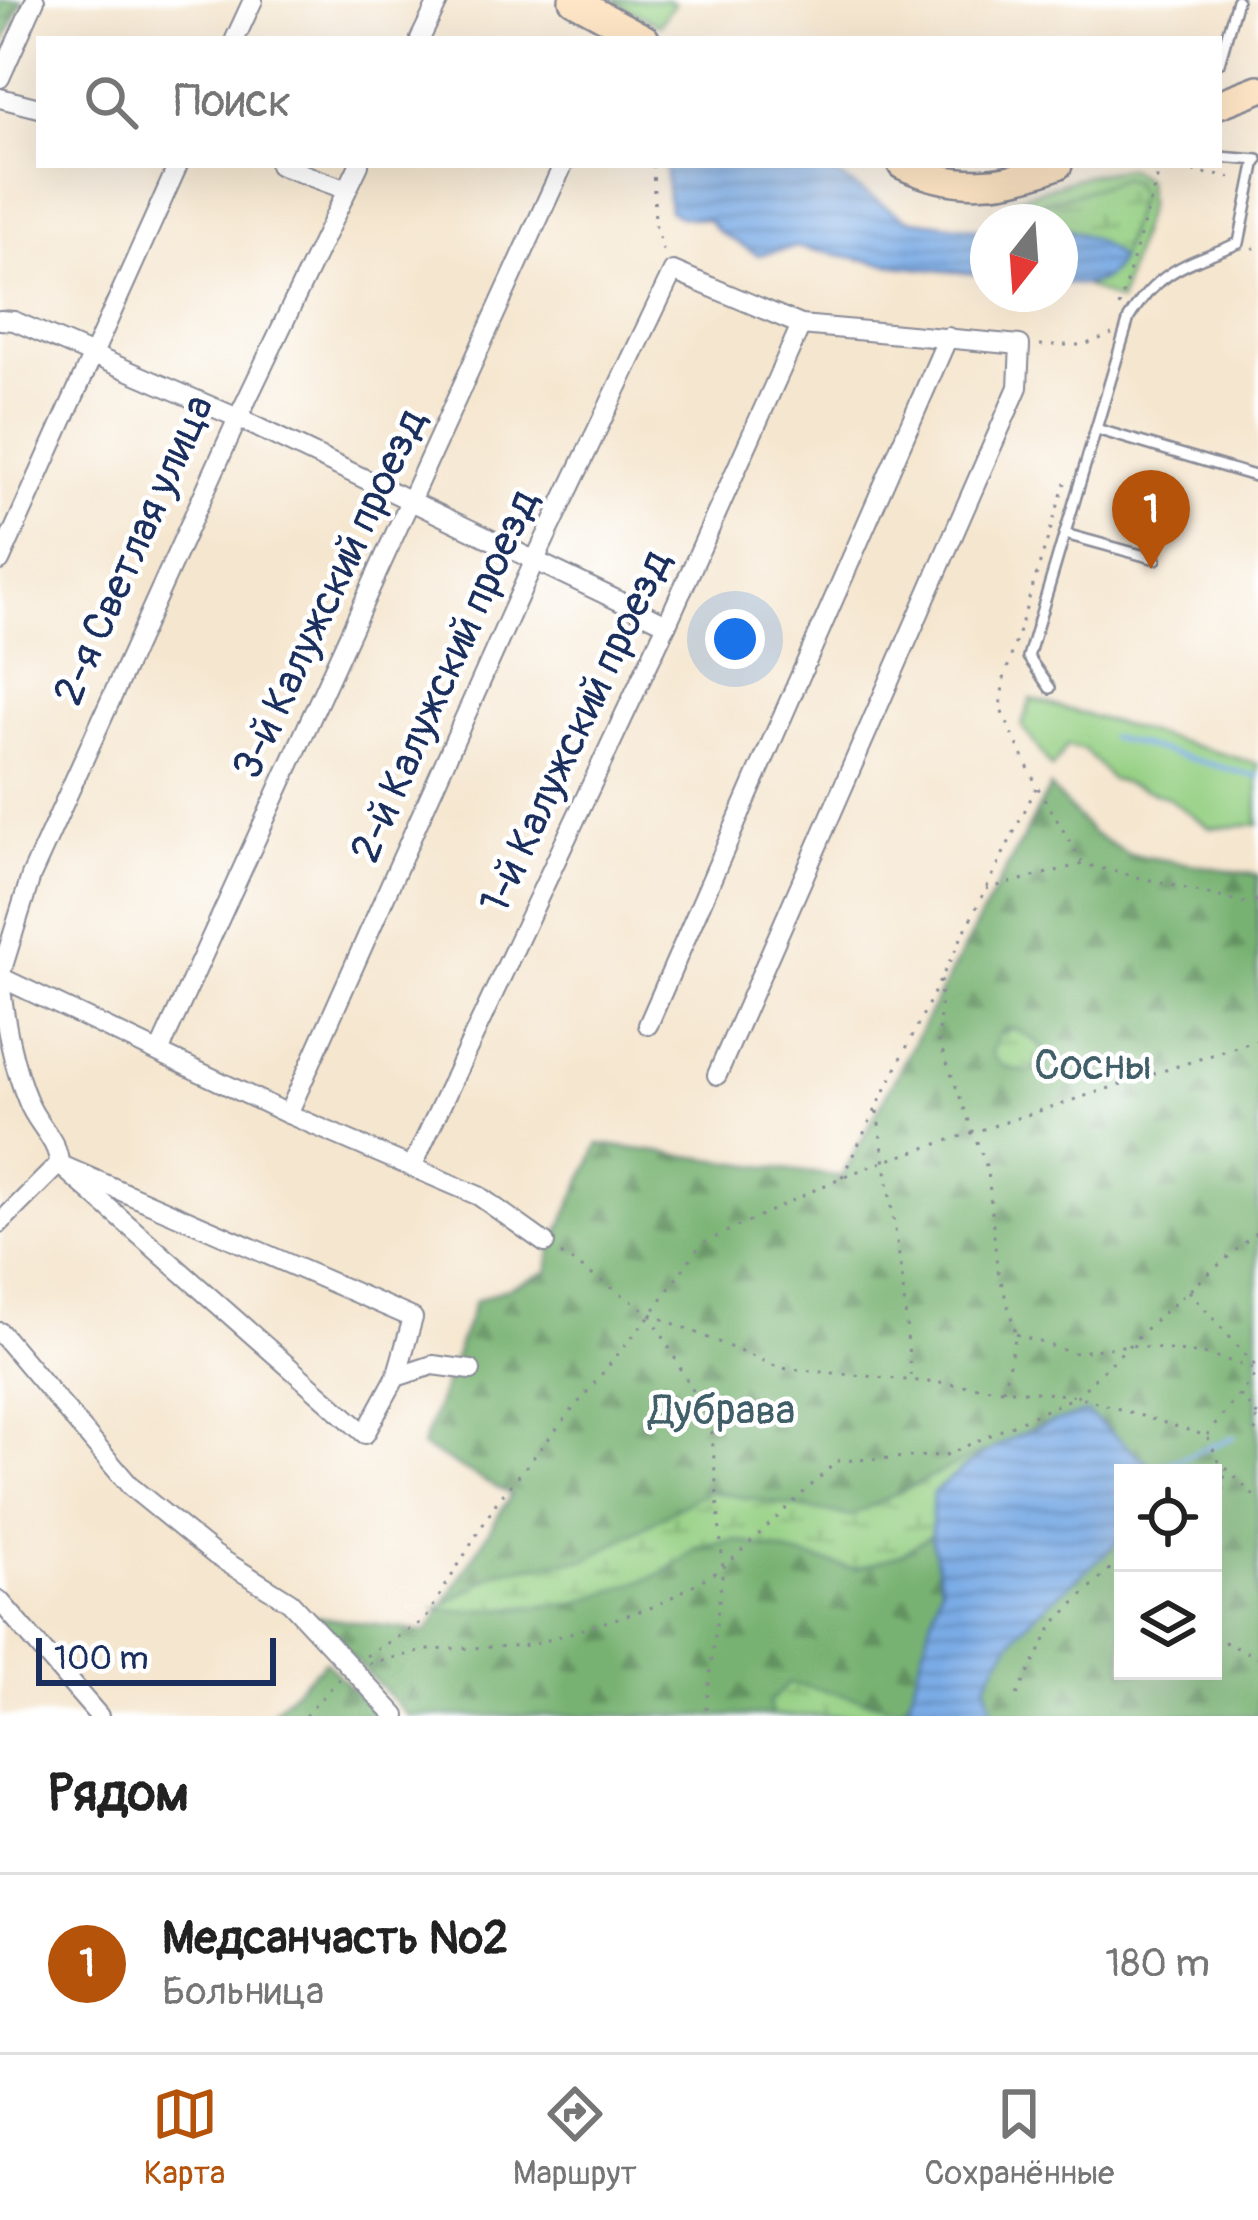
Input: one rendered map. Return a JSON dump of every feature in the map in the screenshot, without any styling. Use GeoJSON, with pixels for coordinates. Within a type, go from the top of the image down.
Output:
{"type":"FeatureCollection","features":[{"type":"Feature","properties":{"kind":"street"},"geometry":{"type":"LineString","coordinates":[[0,78],[35,0]]}},
{"type":"Feature","properties":{"kind":"street"},"geometry":{"type":"LineString","coordinates":[[237,36],[254,0]]}},
{"type":"Feature","properties":{"kind":"street"},"geometry":{"type":"LineString","coordinates":[[421,36],[439,0]]}},
{"type":"Feature","properties":{"kind":"street"},"geometry":{"type":"LineString","coordinates":[[573,0],[630,36]]}},
{"type":"Feature","properties":{"kind":"street"},"geometry":{"type":"LineString","coordinates":[[1222,95],[1258,89]]}},
{"type":"Feature","properties":{"kind":"street"},"geometry":{"type":"LineString","coordinates":[[0,98],[36,107]]}},
{"type":"Feature","properties":{"kind":"street"},"geometry":{"type":"LineString","coordinates":[[0,561],[177,168]]}},
{"type":"Feature","properties":{"kind":"street"},"geometry":{"type":"LineString","coordinates":[[287,168],[347,190]]}},
{"type":"Feature","properties":{"kind":"street","name":"2-я Светлая улица"},"geometry":{"type":"LineString","coordinates":[[0,978],[32,876],[238,418],[358,168]]}},
{"type":"Feature","properties":{"kind":"street","name":"3-й Калужский проезд"},"geometry":{"type":"LineString","coordinates":[[159,1052],[562,168]]}},
{"type":"Feature","properties":{"kind":"street"},"geometry":{"type":"LineString","coordinates":[[910,168],[968,186],[1020,180],[1050,168]]}},
{"type":"Feature","properties":{"kind":"street"},"geometry":{"type":"LineString","coordinates":[[673,271],[801,325],[1020,346],[1018,387],[717,1075]]}},
{"type":"Feature","properties":{"kind":"street","name":"2-й Калужский проезд"},"geometry":{"type":"LineString","coordinates":[[288,1114],[535,562],[673,271]]}},
{"type":"Feature","properties":{"kind":"street"},"geometry":{"type":"LineString","coordinates":[[0,320],[14,321],[238,418],[667,623]]}},
{"type":"Feature","properties":{"kind":"street","name":"1-й Калужский проезд"},"geometry":{"type":"LineString","coordinates":[[412,1167],[801,325]]}},
{"type":"Feature","properties":{"kind":"street"},"geometry":{"type":"LineString","coordinates":[[648,1025],[948,337]]}},
{"type":"Feature","properties":{"kind":"street"},"geometry":{"type":"LineString","coordinates":[[0,978],[288,1114],[479,1196],[545,1243]]}},
{"type":"Feature","properties":{"kind":"street"},"geometry":{"type":"LineString","coordinates":[[0,978],[6,1032],[17,1071],[31,1109],[59,1154],[59,1164],[0,1223]]}},
{"type":"Feature","properties":{"kind":"street"},"geometry":{"type":"LineString","coordinates":[[59,1164],[413,1318],[396,1377],[365,1434],[59,1164]]}},
{"type":"Feature","properties":{"kind":"street"},"geometry":{"type":"LineString","coordinates":[[0,1332],[131,1487],[215,1555],[290,1602],[396,1716]]}},
{"type":"Feature","properties":{"kind":"street"},"geometry":{"type":"LineString","coordinates":[[396,1377],[433,1366],[471,1370]]}},
{"type":"Feature","properties":{"kind":"street"},"geometry":{"type":"LineString","coordinates":[[0,1601],[99,1716]]}},
{"type":"Feature","properties":{"kind":"lane"},"geometry":{"type":"LineString","coordinates":[[1222,52],[1237,0]]}},
{"type":"Feature","properties":{"kind":"lane"},"geometry":{"type":"LineString","coordinates":[[1050,688],[1028,656],[1129,318],[1146,290],[1173,269],[1239,243],[1257,160],[1222,157]]}},
{"type":"Feature","properties":{"kind":"lane"},"geometry":{"type":"LineString","coordinates":[[1096,429],[1258,477]]}},
{"type":"Feature","properties":{"kind":"lane"},"geometry":{"type":"LineString","coordinates":[[1064,534],[1156,560]]}},
{"type":"Feature","properties":{"kind":"path"},"geometry":{"type":"LineString","coordinates":[[653,168],[655,224],[673,271]]}},
{"type":"Feature","properties":{"kind":"path"},"geometry":{"type":"LineString","coordinates":[[1173,168],[1252,182]]}},
{"type":"Feature","properties":{"kind":"path"},"geometry":{"type":"LineString","coordinates":[[1020,346],[1084,345],[1112,334]]}},
{"type":"Feature","properties":{"kind":"path"},"geometry":{"type":"LineString","coordinates":[[1000,708],[1037,786],[1083,864]]}},
{"type":"Feature","properties":{"kind":"path"},"geometry":{"type":"LineString","coordinates":[[842,1177],[1037,786]]}},
{"type":"Feature","properties":{"kind":"path"},"geometry":{"type":"LineString","coordinates":[[986,889],[1083,864],[1246,903],[1258,900]]}},
{"type":"Feature","properties":{"kind":"path"},"geometry":{"type":"LineString","coordinates":[[941,974],[938,1042],[988,1171],[998,1267],[1016,1334],[1003,1391]]}},
{"type":"Feature","properties":{"kind":"path"},"geometry":{"type":"LineString","coordinates":[[306,1715],[350,1668],[425,1620],[496,1503],[651,1314],[701,1244],[885,1161],[1258,1040]]}},
{"type":"Feature","properties":{"kind":"path"},"geometry":{"type":"LineString","coordinates":[[877,1107],[911,1383]]}},
{"type":"Feature","properties":{"kind":"path"},"geometry":{"type":"LineString","coordinates":[[350,1668],[429,1650],[532,1645],[656,1606],[723,1568],[836,1461],[946,1455],[1077,1396],[1258,1231]]}},
{"type":"Feature","properties":{"kind":"path"},"geometry":{"type":"LineString","coordinates":[[545,1243],[651,1314],[780,1368],[1077,1396],[1207,1436],[1225,1468],[1258,1499]]}},
{"type":"Feature","properties":{"kind":"path"},"geometry":{"type":"LineString","coordinates":[[1189,1291],[1258,1370]]}},
{"type":"Feature","properties":{"kind":"path"},"geometry":{"type":"LineString","coordinates":[[651,1314],[711,1423],[723,1568],[705,1716]]}},
{"type":"Feature","properties":{"kind":"path"},"geometry":{"type":"LineString","coordinates":[[1016,1334],[1072,1353],[1129,1346],[1210,1355],[1258,1370]]}},
{"type":"Feature","properties":{"kind":"path"},"geometry":{"type":"LineString","coordinates":[[1207,1436],[1258,1370]]}},
{"type":"Feature","properties":{"kind":"path"},"geometry":{"type":"LineString","coordinates":[[1240,1394],[1258,1416],[1254,1430],[1258,1435]]}},
{"type":"Feature","properties":{"kind":"path"},"geometry":{"type":"LineString","coordinates":[[1213,1572],[1225,1468]]}},
{"type":"Feature","properties":{"kind":"path"},"geometry":{"type":"LineString","coordinates":[[1017,1695],[1055,1622],[1114,1565]]}},
{"type":"Feature","properties":{"kind":"path"},"geometry":{"type":"LineString","coordinates":[[1222,1641],[1258,1657]]}},
{"type":"Feature","properties":{"kind":"green space"},"geometry":{"type":"Polygon","coordinates":[[[0,0],[23,0],[0,52],[0,0]]]}},
{"type":"Feature","properties":{"kind":"green space"},"geometry":{"type":"Polygon","coordinates":[[[612,0],[668,0],[674,4],[659,25],[612,0]]]}},
{"type":"Feature","properties":{"kind":"green space"},"geometry":{"type":"Polygon","coordinates":[[[1127,168],[1146,180],[1147,206],[1119,302],[1086,286],[1101,281],[1119,260],[1078,233],[1078,204],[1013,204],[1011,200],[1087,175],[1127,168]]]}},
{"type":"Feature","properties":{"kind":"green space"},"geometry":{"type":"Polygon","coordinates":[[[1121,178],[1133,182],[1139,195],[1119,260],[1113,251],[1078,234],[1078,204],[1040,204],[1121,178]]]}},
{"type":"Feature","properties":{"kind":"green space"},"geometry":{"type":"Polygon","coordinates":[[[1031,699],[1258,764],[1258,825],[1210,828],[1167,797],[1111,779],[1085,750],[1067,746],[1052,768],[1022,726],[1031,699]]]}},
{"type":"Feature","properties":{"kind":"green space"},"geometry":{"type":"Polygon","coordinates":[[[1050,787],[1092,833],[1128,854],[1258,875],[1258,1716],[408,1716],[314,1616],[427,1632],[511,1495],[422,1447],[475,1301],[548,1272],[552,1246],[599,1144],[842,1177],[1050,787]]]}},
{"type":"Feature","properties":{"kind":"green space"},"geometry":{"type":"Polygon","coordinates":[[[1013,1028],[1037,1042],[1044,1052],[1040,1064],[1029,1072],[1003,1065],[992,1053],[1000,1033],[1013,1028]]]}},
{"type":"Feature","properties":{"kind":"green space"},"geometry":{"type":"Polygon","coordinates":[[[985,1451],[933,1493],[931,1535],[901,1555],[855,1569],[735,1540],[698,1547],[664,1573],[574,1604],[437,1609],[500,1571],[588,1559],[707,1491],[850,1516],[985,1451]]]}},
{"type":"Feature","properties":{"kind":"green space"},"geometry":{"type":"Polygon","coordinates":[[[325,1661],[378,1716],[268,1716],[325,1661]]]}},
{"type":"Feature","properties":{"kind":"green space"},"geometry":{"type":"Polygon","coordinates":[[[790,1683],[899,1708],[909,1700],[904,1716],[772,1716],[769,1702],[790,1683]]]}},
{"type":"Feature","properties":{"kind":"water"},"geometry":{"type":"Polygon","coordinates":[[[665,168],[826,168],[906,219],[970,228],[970,273],[897,266],[797,247],[758,255],[708,220],[669,210],[665,168]]]}},
{"type":"Feature","properties":{"kind":"water"},"geometry":{"type":"Polygon","coordinates":[[[1078,233],[1108,248],[1119,260],[1108,275],[1078,284],[1078,233]]]}},
{"type":"Feature","properties":{"kind":"water"},"geometry":{"type":"Polygon","coordinates":[[[1087,1413],[1149,1464],[1114,1464],[1114,1545],[1015,1636],[986,1684],[994,1716],[905,1716],[941,1585],[931,1535],[933,1493],[1005,1442],[1087,1413]]]}},
{"type":"Feature","properties":{"kind":"waterway"},"geometry":{"type":"LineString","coordinates":[[1110,737],[1258,777]]}},
{"type":"Feature","properties":{"kind":"waterway"},"geometry":{"type":"LineString","coordinates":[[1167,1464],[1234,1437]]}},
{"type":"Feature","properties":{"kind":"place","name":"Медсанчасть №2"},"geometry":{"type":"Point","coordinates":[1151,569]}},
{"type":"Feature","properties":{"kind":"park label","name":"Сосны"},"geometry":{"type":"Point","coordinates":[1093,1066]}},
{"type":"Feature","properties":{"kind":"park label","name":"Дубрава"},"geometry":{"type":"Point","coordinates":[722,1411]}}]}
